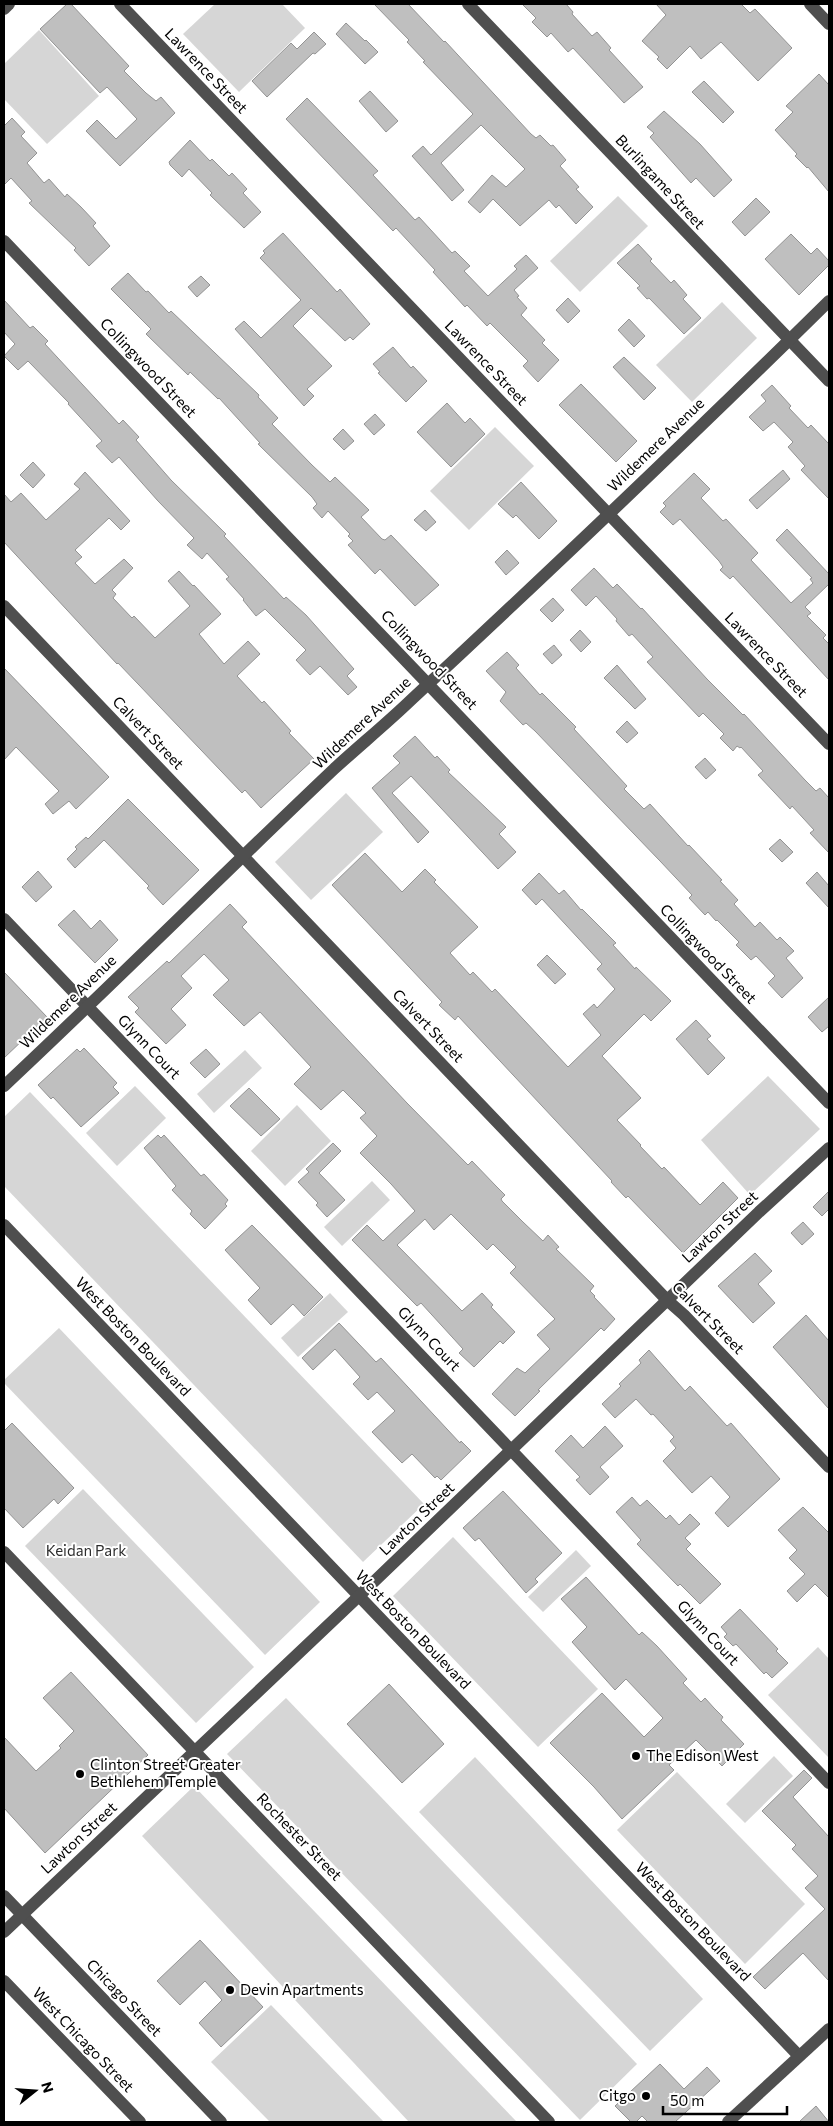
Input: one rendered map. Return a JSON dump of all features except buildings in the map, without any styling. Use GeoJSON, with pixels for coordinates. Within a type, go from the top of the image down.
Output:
{"type":"FeatureCollection","features":[{"type":"Feature","properties":{"kind":"street","name":"Lawrence Street"},"geometry":{"type":"LineString","coordinates":[[120,4],[829,744]]}},
{"type":"Feature","properties":{"kind":"street","name":"Burlingame Street"},"geometry":{"type":"LineString","coordinates":[[468,4],[829,381]]}},
{"type":"Feature","properties":{"kind":"street"},"geometry":{"type":"LineString","coordinates":[[810,4],[829,24]]}},
{"type":"Feature","properties":{"kind":"street","name":"Collingwood Street"},"geometry":{"type":"LineString","coordinates":[[4,241],[829,1103]]}},
{"type":"Feature","properties":{"kind":"street","name":"Wildemere Avenue"},"geometry":{"type":"LineString","coordinates":[[4,1086],[88,1008],[243,857],[608,514],[829,301]]}},
{"type":"Feature","properties":{"kind":"street","name":"Calvert Street"},"geometry":{"type":"LineString","coordinates":[[4,606],[829,1467]]}},
{"type":"Feature","properties":{"kind":"street","name":"Glynn Court"},"geometry":{"type":"LineString","coordinates":[[4,919],[829,1784]]}},
{"type":"Feature","properties":{"kind":"street","name":"Lawton Street"},"geometry":{"type":"LineString","coordinates":[[4,1932],[829,1148]]}},
{"type":"Feature","properties":{"kind":"street","name":"West Boston Boulevard"},"geometry":{"type":"LineString","coordinates":[[4,1225],[800,2056]]}},
{"type":"Feature","properties":{"kind":"street","name":"Rochester Street"},"geometry":{"type":"LineString","coordinates":[[4,1552],[549,2122]]}},
{"type":"Feature","properties":{"kind":"street","name":"Chicago Street"},"geometry":{"type":"LineString","coordinates":[[4,1896],[213,2120]]}},
{"type":"Feature","properties":{"kind":"street","name":"West Chicago Street"},"geometry":{"type":"LineString","coordinates":[[4,1981],[140,2122]]}},
{"type":"Feature","properties":{"kind":"street"},"geometry":{"type":"LineString","coordinates":[[728,2122],[829,2029]]}},
{"type":"Feature","properties":{"kind":"green space"},"geometry":{"type":"Polygon","coordinates":[[[215,4],[282,4],[305,28],[239,92],[183,34],[215,4]]]}},
{"type":"Feature","properties":{"kind":"green space"},"geometry":{"type":"Polygon","coordinates":[[[39,30],[99,96],[47,144],[4,99],[4,64],[39,30]]]}},
{"type":"Feature","properties":{"kind":"green space"},"geometry":{"type":"Polygon","coordinates":[[[618,196],[648,226],[580,292],[550,261],[618,196]]]}},
{"type":"Feature","properties":{"kind":"green space"},"geometry":{"type":"Polygon","coordinates":[[[722,302],[757,338],[692,402],[656,365],[722,302]]]}},
{"type":"Feature","properties":{"kind":"green space"},"geometry":{"type":"Polygon","coordinates":[[[495,427],[534,466],[469,530],[430,491],[495,427]]]}},
{"type":"Feature","properties":{"kind":"green space"},"geometry":{"type":"Polygon","coordinates":[[[346,793],[383,832],[311,900],[275,862],[346,793]]]}},
{"type":"Feature","properties":{"kind":"green space"},"geometry":{"type":"Polygon","coordinates":[[[245,1050],[262,1068],[214,1113],[197,1094],[245,1050]]]}},
{"type":"Feature","properties":{"kind":"green space"},"geometry":{"type":"Polygon","coordinates":[[[768,1076],[820,1129],[750,1195],[701,1140],[768,1076]]]}},
{"type":"Feature","properties":{"kind":"green space"},"geometry":{"type":"Polygon","coordinates":[[[135,1086],[166,1118],[117,1166],[86,1133],[135,1086]]]}},
{"type":"Feature","properties":{"kind":"green space"},"geometry":{"type":"Polygon","coordinates":[[[30,1092],[424,1504],[363,1562],[4,1186],[4,1117],[30,1092]]]}},
{"type":"Feature","properties":{"kind":"green space"},"geometry":{"type":"Polygon","coordinates":[[[297,1105],[331,1141],[285,1186],[251,1151],[297,1105]]]}},
{"type":"Feature","properties":{"kind":"green space"},"geometry":{"type":"Polygon","coordinates":[[[372,1181],[390,1200],[342,1246],[324,1227],[372,1181]]]}},
{"type":"Feature","properties":{"kind":"green space"},"geometry":{"type":"Polygon","coordinates":[[[330,1293],[348,1312],[298,1357],[281,1338],[330,1293]]]}},
{"type":"Feature","properties":{"kind":"green space"},"geometry":{"type":"Polygon","coordinates":[[[59,1328],[320,1602],[265,1655],[4,1383],[4,1380],[59,1328]]]}},
{"type":"Feature","properties":{"kind":"green space","name":"Keidan Park"},"geometry":{"type":"Polygon","coordinates":[[[83,1489],[254,1667],[196,1723],[25,1546],[83,1489]]]}},
{"type":"Feature","properties":{"kind":"green space"},"geometry":{"type":"Polygon","coordinates":[[[453,1537],[598,1689],[538,1747],[393,1596],[453,1537]]]}},
{"type":"Feature","properties":{"kind":"green space"},"geometry":{"type":"Polygon","coordinates":[[[576,1550],[591,1566],[543,1612],[528,1597],[576,1550]]]}},
{"type":"Feature","properties":{"kind":"green space"},"geometry":{"type":"Polygon","coordinates":[[[818,1647],[829,1659],[829,1758],[768,1695],[818,1647]]]}},
{"type":"Feature","properties":{"kind":"green space"},"geometry":{"type":"Polygon","coordinates":[[[286,1698],[637,2064],[580,2120],[227,1754],[286,1698]]]}},
{"type":"Feature","properties":{"kind":"green space"},"geometry":{"type":"Polygon","coordinates":[[[774,1756],[793,1776],[745,1823],[726,1804],[774,1756]]]}},
{"type":"Feature","properties":{"kind":"green space"},"geometry":{"type":"Polygon","coordinates":[[[475,1757],[703,1999],[650,2051],[419,1812],[475,1757]]]}},
{"type":"Feature","properties":{"kind":"green space"},"geometry":{"type":"Polygon","coordinates":[[[677,1772],[805,1904],[745,1964],[617,1830],[677,1772]]]}},
{"type":"Feature","properties":{"kind":"green space"},"geometry":{"type":"Polygon","coordinates":[[[194,1786],[517,2122],[409,2122],[142,1836],[194,1786]]]}},
{"type":"Feature","properties":{"kind":"green space"},"geometry":{"type":"Polygon","coordinates":[[[271,2005],[384,2122],[270,2122],[211,2062],[271,2005]]]}},
{"type":"Feature","properties":{"kind":"place","name":"The Edison West"},"geometry":{"type":"Point","coordinates":[636,1756]}},
{"type":"Feature","properties":{"kind":"place","name":"Clinton Street Greater Bethlehem Temple"},"geometry":{"type":"Point","coordinates":[80,1774]}},
{"type":"Feature","properties":{"kind":"place","name":"Devin Apartments"},"geometry":{"type":"Point","coordinates":[230,1990]}},
{"type":"Feature","properties":{"kind":"place","name":"Citgo"},"geometry":{"type":"Point","coordinates":[646,2096]}}]}
